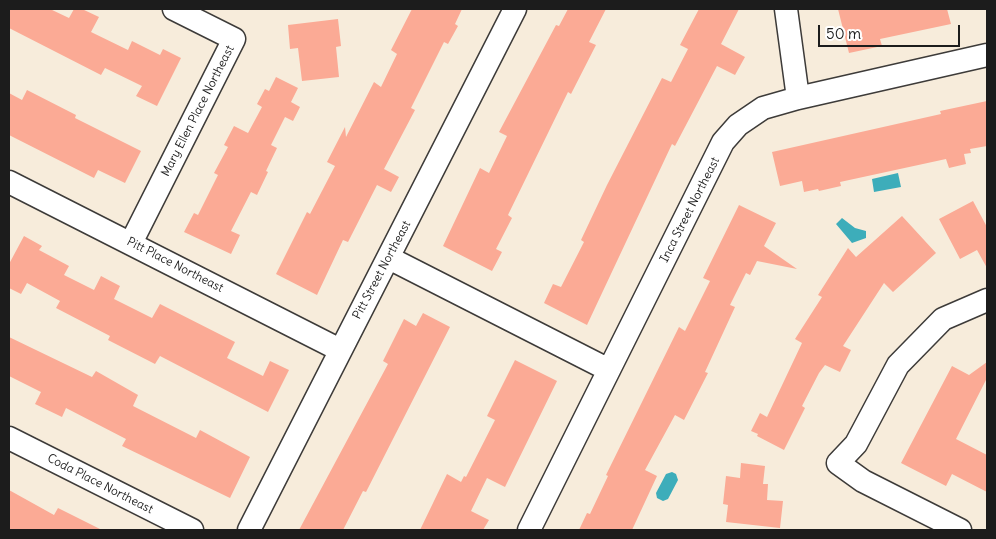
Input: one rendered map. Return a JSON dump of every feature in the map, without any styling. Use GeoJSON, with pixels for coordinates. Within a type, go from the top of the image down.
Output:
{"type":"FeatureCollection","features":[{"type":"Feature","properties":{"kind":"street","name":"Mary Ellen Place Northeast"},"geometry":{"type":"LineString","coordinates":[[131,243],[234,39],[174,9]]}},
{"type":"Feature","properties":{"kind":"street","name":"Pitt Street Northeast"},"geometry":{"type":"LineString","coordinates":[[249,530],[515,9]]}},
{"type":"Feature","properties":{"kind":"street"},"geometry":{"type":"LineString","coordinates":[[786,9],[798,98]]}},
{"type":"Feature","properties":{"kind":"street","name":"Inca Street Northeast"},"geometry":{"type":"LineString","coordinates":[[529,530],[723,142],[738,125],[763,108],[798,98],[987,55]]}},
{"type":"Feature","properties":{"kind":"street","name":"Pitt Place Northeast"},"geometry":{"type":"LineString","coordinates":[[9,182],[340,350]]}},
{"type":"Feature","properties":{"kind":"street"},"geometry":{"type":"LineString","coordinates":[[389,258],[609,370]]}},
{"type":"Feature","properties":{"kind":"street"},"geometry":{"type":"LineString","coordinates":[[960,530],[863,481],[838,463],[856,444],[898,365],[943,319],[987,300]]}},
{"type":"Feature","properties":{"kind":"street","name":"Coda Place Northeast"},"geometry":{"type":"LineString","coordinates":[[9,438],[192,530]]}},
{"type":"Feature","properties":{"kind":"water"},"geometry":{"type":"Polygon","coordinates":[[[898,173],[901,187],[874,192],[872,179],[898,173]]]}},
{"type":"Feature","properties":{"kind":"water"},"geometry":{"type":"Polygon","coordinates":[[[842,218],[855,228],[866,231],[866,238],[852,243],[836,224],[842,218]]]}},
{"type":"Feature","properties":{"kind":"water"},"geometry":{"type":"Polygon","coordinates":[[[672,472],[676,474],[678,480],[668,499],[663,501],[657,498],[656,493],[666,474],[672,472]]]}},
{"type":"Feature","properties":{"kind":"building"},"geometry":{"type":"Polygon","coordinates":[[[9,9],[50,9],[69,18],[74,9],[82,9],[99,17],[91,32],[128,50],[132,41],[160,55],[163,49],[181,58],[157,106],[136,96],[142,86],[105,68],[101,75],[9,28],[9,9]]]}},
{"type":"Feature","properties":{"kind":"building"},"geometry":{"type":"Polygon","coordinates":[[[412,9],[462,9],[455,24],[458,26],[448,44],[444,42],[411,108],[415,110],[384,169],[399,177],[391,192],[377,185],[348,242],[343,240],[317,295],[276,274],[307,212],[310,214],[335,166],[327,162],[345,127],[346,137],[374,82],[381,87],[397,54],[391,50],[412,9]]]}},
{"type":"Feature","properties":{"kind":"building"},"geometry":{"type":"Polygon","coordinates":[[[568,9],[606,9],[589,42],[596,45],[571,94],[568,92],[508,215],[512,218],[496,249],[502,252],[492,271],[443,246],[480,168],[489,173],[507,136],[499,132],[556,25],[559,26],[568,9]]]}},
{"type":"Feature","properties":{"kind":"building"},"geometry":{"type":"Polygon","coordinates":[[[699,9],[739,9],[721,44],[745,57],[735,75],[717,66],[675,146],[672,144],[587,325],[544,303],[553,284],[561,287],[584,242],[581,240],[607,185],[662,78],[671,82],[688,49],[680,45],[699,9]]]}},
{"type":"Feature","properties":{"kind":"building"},"geometry":{"type":"Polygon","coordinates":[[[838,9],[947,9],[951,24],[880,39],[882,46],[849,53],[838,9]]]}},
{"type":"Feature","properties":{"kind":"building"},"geometry":{"type":"Polygon","coordinates":[[[338,19],[341,46],[336,47],[339,77],[302,81],[298,48],[290,49],[288,25],[338,19]]]}},
{"type":"Feature","properties":{"kind":"building"},"geometry":{"type":"Polygon","coordinates":[[[276,77],[298,88],[291,102],[300,107],[293,121],[285,117],[271,145],[277,148],[266,171],[268,172],[257,195],[251,192],[231,231],[240,235],[231,254],[184,232],[194,213],[198,215],[218,175],[214,173],[228,147],[224,145],[234,126],[248,133],[262,107],[257,104],[265,89],[269,91],[276,77]]]}},
{"type":"Feature","properties":{"kind":"building"},"geometry":{"type":"Polygon","coordinates":[[[27,90],[76,115],[75,118],[141,151],[125,183],[98,170],[94,178],[9,135],[9,93],[22,100],[27,90]]]}},
{"type":"Feature","properties":{"kind":"building"},"geometry":{"type":"Polygon","coordinates":[[[987,101],[987,146],[970,149],[971,153],[964,154],[966,164],[949,168],[946,159],[840,182],[841,186],[819,191],[818,189],[804,192],[802,181],[780,186],[772,152],[941,114],[940,111],[987,101]]]}},
{"type":"Feature","properties":{"kind":"building"},"geometry":{"type":"Polygon","coordinates":[[[973,201],[987,227],[987,268],[977,250],[960,259],[939,219],[973,201]]]}},
{"type":"Feature","properties":{"kind":"building"},"geometry":{"type":"Polygon","coordinates":[[[739,205],[776,223],[764,246],[797,269],[757,261],[750,275],[746,273],[730,305],[735,307],[705,372],[708,373],[684,420],[675,415],[645,470],[657,476],[632,530],[579,530],[587,513],[590,514],[608,476],[606,475],[679,327],[685,331],[710,281],[703,278],[739,205]]]}},
{"type":"Feature","properties":{"kind":"building"},"geometry":{"type":"Polygon","coordinates":[[[902,216],[936,253],[893,292],[884,283],[843,346],[851,350],[840,372],[825,365],[819,373],[802,406],[805,408],[784,450],[757,436],[758,434],[751,431],[760,413],[767,417],[802,343],[795,339],[822,297],[818,295],[848,248],[856,257],[902,216]]]}},
{"type":"Feature","properties":{"kind":"building"},"geometry":{"type":"Polygon","coordinates":[[[24,236],[42,246],[39,250],[69,266],[64,275],[94,290],[101,276],[120,286],[114,299],[152,318],[160,304],[235,342],[227,358],[263,376],[270,361],[289,370],[268,412],[160,356],[155,364],[108,340],[110,336],[56,308],[60,301],[27,283],[21,294],[9,288],[9,264],[24,236]]]}},
{"type":"Feature","properties":{"kind":"building"},"geometry":{"type":"Polygon","coordinates":[[[423,313],[450,327],[366,492],[363,491],[343,530],[299,530],[388,364],[383,361],[404,319],[416,326],[423,313]]]}},
{"type":"Feature","properties":{"kind":"building"},"geometry":{"type":"Polygon","coordinates":[[[9,337],[92,377],[96,371],[138,395],[133,406],[196,438],[200,430],[250,457],[230,498],[122,446],[126,439],[66,408],[62,417],[35,404],[41,392],[9,376],[9,337]]]}},
{"type":"Feature","properties":{"kind":"building"},"geometry":{"type":"Polygon","coordinates":[[[515,360],[557,381],[505,487],[487,478],[471,511],[489,520],[483,530],[420,530],[447,474],[461,482],[464,476],[466,477],[495,420],[487,416],[515,360]]]}},
{"type":"Feature","properties":{"kind":"building"},"geometry":{"type":"Polygon","coordinates":[[[987,362],[987,378],[956,439],[987,455],[987,492],[952,474],[946,486],[901,463],[952,366],[969,375],[987,362]]]}},
{"type":"Feature","properties":{"kind":"building"},"geometry":{"type":"Polygon","coordinates":[[[741,463],[765,466],[763,484],[768,484],[767,500],[783,501],[780,528],[726,522],[728,505],[723,504],[726,476],[740,478],[741,463]]]}},
{"type":"Feature","properties":{"kind":"building"},"geometry":{"type":"Polygon","coordinates":[[[9,490],[54,515],[58,508],[102,530],[9,530],[9,490]]]}}]}
